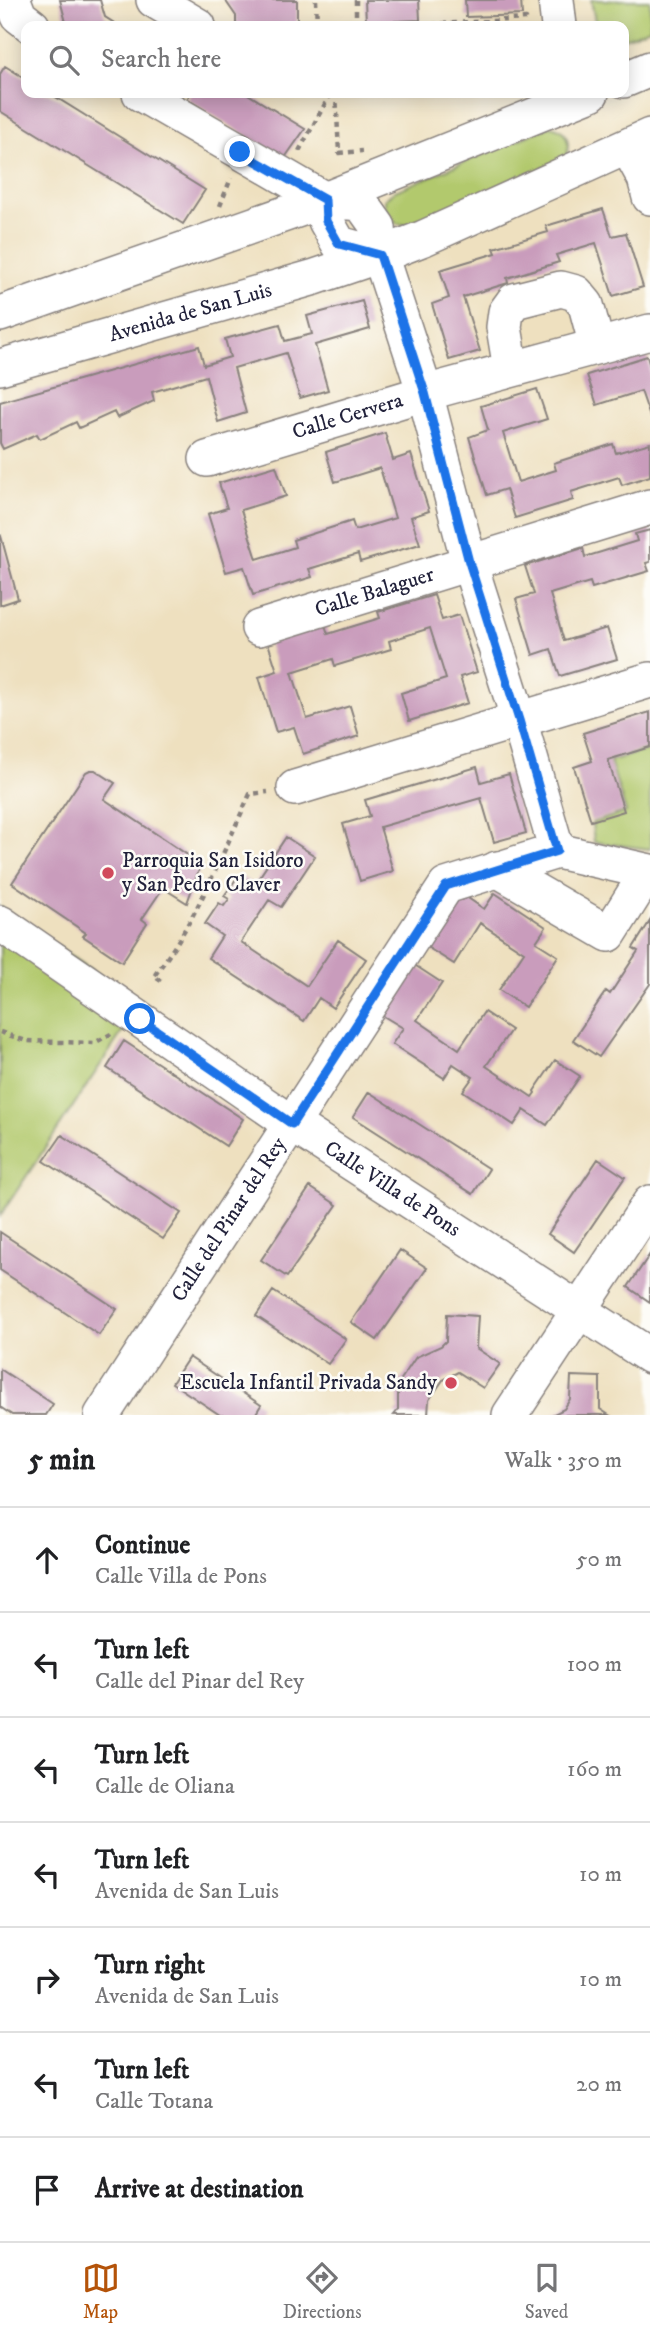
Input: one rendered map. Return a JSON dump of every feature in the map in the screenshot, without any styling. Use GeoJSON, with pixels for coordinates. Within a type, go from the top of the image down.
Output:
{"type":"FeatureCollection","features":[{"type":"Feature","properties":{"kind":"street"},"geometry":{"type":"LineString","coordinates":[[154,0],[190,21]]}},
{"type":"Feature","properties":{"kind":"street"},"geometry":{"type":"LineString","coordinates":[[544,21],[556,0]]}},
{"type":"Feature","properties":{"kind":"street"},"geometry":{"type":"LineString","coordinates":[[629,78],[650,69]]}},
{"type":"Feature","properties":{"kind":"street"},"geometry":{"type":"LineString","coordinates":[[150,98],[325,200],[361,203],[378,227],[380,255],[425,393],[469,562],[557,851]]}},
{"type":"Feature","properties":{"kind":"street"},"geometry":{"type":"LineString","coordinates":[[0,314],[325,200],[571,98]]}},
{"type":"Feature","properties":{"kind":"street"},"geometry":{"type":"LineString","coordinates":[[639,142],[650,197]]}},
{"type":"Feature","properties":{"kind":"street","name":"Avenida de San Luis"},"geometry":{"type":"LineString","coordinates":[[0,367],[315,277],[380,255],[639,142]]}},
{"type":"Feature","properties":{"kind":"street"},"geometry":{"type":"LineString","coordinates":[[511,369],[504,327],[506,312],[514,301],[561,289],[576,293],[586,305],[597,346]]}},
{"type":"Feature","properties":{"kind":"street","name":"Calle Cervera"},"geometry":{"type":"LineString","coordinates":[[206,459],[425,393],[650,332]]}},
{"type":"Feature","properties":{"kind":"street","name":"Calle Balaguer"},"geometry":{"type":"LineString","coordinates":[[259,628],[650,508]]}},
{"type":"Feature","properties":{"kind":"street"},"geometry":{"type":"LineString","coordinates":[[295,788],[650,680]]}},
{"type":"Feature","properties":{"kind":"street","name":"Calle del Pinar del Rey"},"geometry":{"type":"LineString","coordinates":[[102,1415],[446,886],[557,851],[649,872]]}},
{"type":"Feature","properties":{"kind":"street"},"geometry":{"type":"LineString","coordinates":[[497,869],[609,934],[649,872]]}},
{"type":"Feature","properties":{"kind":"street","name":"Calle Villa de Pons"},"geometry":{"type":"LineString","coordinates":[[0,923],[292,1124],[650,1356]]}},
{"type":"Feature","properties":{"kind":"street"},"geometry":{"type":"LineString","coordinates":[[510,1415],[650,1203]]}},
{"type":"Feature","properties":{"kind":"path"},"geometry":{"type":"LineString","coordinates":[[316,0],[317,21]]}},
{"type":"Feature","properties":{"kind":"path"},"geometry":{"type":"LineString","coordinates":[[356,0],[356,21]]}},
{"type":"Feature","properties":{"kind":"path"},"geometry":{"type":"LineString","coordinates":[[336,98],[339,153]]}},
{"type":"Feature","properties":{"kind":"path"},"geometry":{"type":"LineString","coordinates":[[161,981],[154,976],[175,948],[198,908],[250,794],[295,788]]}},
{"type":"Feature","properties":{"kind":"path"},"geometry":{"type":"LineString","coordinates":[[0,1032],[26,1041],[94,1043],[140,1019]]}},
{"type":"Feature","properties":{"kind":"green space"},"geometry":{"type":"Polygon","coordinates":[[[591,0],[650,0],[650,28],[629,36],[629,21],[595,21],[591,0]]]}},
{"type":"Feature","properties":{"kind":"green space"},"geometry":{"type":"Polygon","coordinates":[[[551,126],[561,130],[567,138],[568,148],[564,159],[410,226],[391,222],[385,211],[385,199],[395,191],[551,126]]]}},
{"type":"Feature","properties":{"kind":"green space"},"geometry":{"type":"Polygon","coordinates":[[[650,749],[650,849],[594,842],[592,823],[626,812],[610,761],[650,749]]]}},
{"type":"Feature","properties":{"kind":"green space"},"geometry":{"type":"Polygon","coordinates":[[[0,907],[141,1004],[0,1216],[0,907]]]}},
{"type":"Feature","properties":{"kind":"building"},"geometry":{"type":"Polygon","coordinates":[[[60,0],[100,0],[105,17],[111,21],[66,21],[60,0]]]}},
{"type":"Feature","properties":{"kind":"building"},"geometry":{"type":"Polygon","coordinates":[[[225,0],[297,0],[297,21],[236,21],[236,16],[225,0]]]}},
{"type":"Feature","properties":{"kind":"building"},"geometry":{"type":"Polygon","coordinates":[[[365,0],[419,0],[420,20],[366,21],[365,0]]]}},
{"type":"Feature","properties":{"kind":"building"},"geometry":{"type":"Polygon","coordinates":[[[465,0],[521,0],[522,15],[466,17],[465,0]]]}},
{"type":"Feature","properties":{"kind":"building"},"geometry":{"type":"Polygon","coordinates":[[[5,66],[21,76],[21,98],[57,98],[205,190],[183,224],[0,111],[0,74],[5,66]]]}},
{"type":"Feature","properties":{"kind":"building"},"geometry":{"type":"Polygon","coordinates":[[[254,98],[305,129],[284,159],[187,99],[254,98]]]}},
{"type":"Feature","properties":{"kind":"building"},"geometry":{"type":"Polygon","coordinates":[[[603,209],[612,236],[626,233],[643,287],[613,296],[596,243],[556,255],[559,262],[507,278],[508,283],[463,297],[480,351],[449,360],[432,304],[449,298],[440,270],[496,253],[494,248],[548,232],[546,226],[603,209]]]}},
{"type":"Feature","properties":{"kind":"building"},"geometry":{"type":"Polygon","coordinates":[[[362,301],[370,329],[315,345],[328,390],[300,398],[286,353],[234,368],[246,413],[218,422],[206,376],[152,392],[154,401],[117,418],[114,412],[79,428],[76,422],[40,439],[37,434],[3,449],[0,443],[0,402],[199,346],[204,365],[230,357],[225,339],[280,324],[285,341],[312,334],[307,316],[362,301]]]}},
{"type":"Feature","properties":{"kind":"building"},"geometry":{"type":"Polygon","coordinates":[[[647,356],[650,367],[650,417],[641,391],[597,405],[587,375],[647,356]]]}},
{"type":"Feature","properties":{"kind":"building"},"geometry":{"type":"Polygon","coordinates":[[[537,389],[547,419],[503,433],[518,482],[556,470],[554,463],[613,444],[616,453],[650,443],[650,476],[622,485],[619,477],[571,492],[573,500],[515,518],[506,489],[487,495],[469,437],[488,430],[481,406],[537,389]]]}},
{"type":"Feature","properties":{"kind":"building"},"geometry":{"type":"Polygon","coordinates":[[[385,433],[393,460],[411,454],[429,511],[411,517],[420,544],[360,562],[358,554],[309,569],[312,577],[253,595],[244,567],[226,572],[208,514],[227,508],[219,483],[276,466],[286,496],[241,510],[257,559],[295,547],[293,540],[352,521],[355,530],[395,518],[380,468],[335,482],[326,452],[385,433]]]}},
{"type":"Feature","properties":{"kind":"building"},"geometry":{"type":"Polygon","coordinates":[[[650,530],[650,562],[646,563],[649,571],[592,588],[590,582],[550,594],[564,641],[607,628],[617,659],[560,676],[551,649],[533,655],[516,599],[534,594],[525,566],[583,548],[585,557],[637,541],[635,534],[650,530]]]}},
{"type":"Feature","properties":{"kind":"building"},"geometry":{"type":"Polygon","coordinates":[[[0,537],[18,599],[0,605],[0,537]]]}},
{"type":"Feature","properties":{"kind":"building"},"geometry":{"type":"Polygon","coordinates":[[[434,595],[442,620],[459,615],[477,672],[460,677],[468,703],[409,721],[401,693],[446,679],[430,628],[389,641],[391,649],[335,666],[333,659],[292,672],[307,719],[350,706],[359,736],[303,754],[294,727],[276,732],[259,677],[277,671],[268,643],[325,625],[328,634],[380,618],[378,612],[434,595]]]}},
{"type":"Feature","properties":{"kind":"building"},"geometry":{"type":"Polygon","coordinates":[[[650,712],[650,747],[608,760],[624,811],[591,821],[574,767],[592,761],[583,733],[650,712]]]}},
{"type":"Feature","properties":{"kind":"building"},"geometry":{"type":"Polygon","coordinates":[[[477,767],[481,782],[509,774],[526,833],[494,842],[481,798],[380,827],[393,871],[360,881],[343,824],[370,816],[365,800],[477,767]]]}},
{"type":"Feature","properties":{"kind":"building","name":"Parroquia San Isidoro y San Pedro Claver"},"geometry":{"type":"Polygon","coordinates":[[[95,770],[115,783],[104,799],[201,864],[187,903],[163,888],[142,919],[147,923],[122,962],[83,936],[86,933],[12,883],[86,772],[95,770]]]}},
{"type":"Feature","properties":{"kind":"building"},"geometry":{"type":"Polygon","coordinates":[[[286,837],[315,856],[281,907],[269,900],[241,942],[307,986],[338,940],[366,959],[333,1008],[319,998],[304,1021],[208,958],[222,936],[205,924],[219,903],[224,906],[229,899],[224,896],[239,875],[254,885],[286,837]]]}},
{"type":"Feature","properties":{"kind":"building"},"geometry":{"type":"Polygon","coordinates":[[[495,893],[546,927],[536,942],[558,956],[525,1007],[499,990],[524,952],[480,923],[454,964],[427,947],[462,894],[484,909],[495,893]]]}},
{"type":"Feature","properties":{"kind":"building"},"geometry":{"type":"Polygon","coordinates":[[[650,921],[650,984],[599,1057],[573,1040],[606,991],[610,994],[638,951],[633,948],[650,921]]]}},
{"type":"Feature","properties":{"kind":"building"},"geometry":{"type":"Polygon","coordinates":[[[413,964],[442,983],[417,1020],[459,1049],[484,1012],[511,1030],[486,1066],[532,1097],[555,1060],[580,1076],[547,1125],[524,1110],[514,1125],[463,1091],[473,1077],[453,1064],[444,1078],[392,1044],[403,1028],[380,1014],[413,964]]]}},
{"type":"Feature","properties":{"kind":"building"},"geometry":{"type":"Polygon","coordinates":[[[124,1041],[243,1119],[226,1146],[107,1068],[124,1041]]]}},
{"type":"Feature","properties":{"kind":"building"},"geometry":{"type":"Polygon","coordinates":[[[369,1092],[489,1169],[473,1194],[353,1117],[369,1092]]]}},
{"type":"Feature","properties":{"kind":"building"},"geometry":{"type":"Polygon","coordinates":[[[62,1135],[181,1213],[163,1239],[44,1161],[62,1135]]]}},
{"type":"Feature","properties":{"kind":"building"},"geometry":{"type":"Polygon","coordinates":[[[598,1159],[625,1177],[574,1252],[548,1234],[598,1159]]]}},
{"type":"Feature","properties":{"kind":"building"},"geometry":{"type":"Polygon","coordinates":[[[310,1187],[337,1205],[287,1277],[261,1260],[310,1187]]]}},
{"type":"Feature","properties":{"kind":"building"},"geometry":{"type":"Polygon","coordinates":[[[0,1232],[117,1309],[99,1335],[0,1270],[0,1232]]]}},
{"type":"Feature","properties":{"kind":"building"},"geometry":{"type":"Polygon","coordinates":[[[400,1250],[427,1268],[377,1340],[351,1322],[400,1250]]]}},
{"type":"Feature","properties":{"kind":"building"},"geometry":{"type":"Polygon","coordinates":[[[650,1254],[650,1302],[628,1287],[650,1254]]]}},
{"type":"Feature","properties":{"kind":"building"},"geometry":{"type":"Polygon","coordinates":[[[273,1291],[346,1339],[328,1364],[256,1316],[273,1291]]]}},
{"type":"Feature","properties":{"kind":"building"},"geometry":{"type":"Polygon","coordinates":[[[447,1314],[478,1316],[476,1348],[500,1364],[483,1388],[458,1372],[443,1380],[429,1400],[428,1415],[394,1415],[398,1410],[398,1384],[416,1357],[446,1341],[447,1314]]]}},
{"type":"Feature","properties":{"kind":"building"},"geometry":{"type":"Polygon","coordinates":[[[189,1357],[261,1405],[255,1415],[220,1415],[172,1383],[189,1357]]]}},
{"type":"Feature","properties":{"kind":"building"},"geometry":{"type":"Polygon","coordinates":[[[0,1369],[53,1404],[46,1415],[12,1415],[0,1407],[0,1369]]]}},
{"type":"Feature","properties":{"kind":"building"},"geometry":{"type":"Polygon","coordinates":[[[571,1376],[600,1377],[600,1409],[609,1415],[552,1415],[564,1409],[570,1399],[571,1376]]]}},
{"type":"Feature","properties":{"kind":"place","name":"Parroquia San Isidoro y San Pedro Claver"},"geometry":{"type":"Point","coordinates":[108,873]}},
{"type":"Feature","properties":{"kind":"place","name":"Escuela Infantil Privada Sandy"},"geometry":{"type":"Point","coordinates":[451,1383]}},
{"type":"Feature","properties":{"kind":"route"},"geometry":{"type":"LineString","coordinates":[[140,1019],[292,1124],[446,886],[557,851],[469,562],[425,393],[380,255],[339,244],[326,221],[325,200],[240,152]]}}]}
